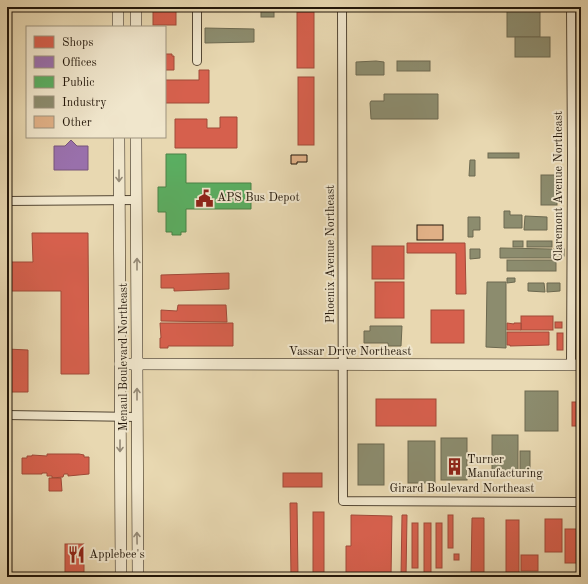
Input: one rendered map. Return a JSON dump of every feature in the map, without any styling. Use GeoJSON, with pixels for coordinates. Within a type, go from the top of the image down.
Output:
{"type":"FeatureCollection","features":[{"type":"Feature","properties":{"kind":"main road"},"geometry":{"type":"LineString","coordinates":[[118,7],[118,26]]}},
{"type":"Feature","properties":{"kind":"main road"},"geometry":{"type":"LineString","coordinates":[[136,7],[136,26]]}},
{"type":"Feature","properties":{"kind":"main road","name":"Menaul Boulevard Northeast"},"geometry":{"type":"LineString","coordinates":[[119,138],[121,577]]}},
{"type":"Feature","properties":{"kind":"main road","name":"Menaul Boulevard Northeast"},"geometry":{"type":"LineString","coordinates":[[136,138],[138,577]]}},
{"type":"Feature","properties":{"kind":"main road","name":"Vassar Drive Northeast"},"geometry":{"type":"LineString","coordinates":[[120,364],[576,365]]}},
{"type":"Feature","properties":{"kind":"street"},"geometry":{"type":"LineString","coordinates":[[197,7],[197,61]]}},
{"type":"Feature","properties":{"kind":"street","name":"Phoenix Avenue Northeast"},"geometry":{"type":"LineString","coordinates":[[342,7],[343,501]]}},
{"type":"Feature","properties":{"kind":"street","name":"Claremont Avenue Northeast"},"geometry":{"type":"LineString","coordinates":[[571,7],[576,365]]}},
{"type":"Feature","properties":{"kind":"street"},"geometry":{"type":"LineString","coordinates":[[572,151],[581,151]]}},
{"type":"Feature","properties":{"kind":"street"},"geometry":{"type":"LineString","coordinates":[[7,201],[137,200]]}},
{"type":"Feature","properties":{"kind":"street"},"geometry":{"type":"LineString","coordinates":[[7,415],[137,417]]}},
{"type":"Feature","properties":{"kind":"street","name":"Girard Boulevard Northeast"},"geometry":{"type":"LineString","coordinates":[[343,501],[581,502]]}},
{"type":"Feature","properties":{"kind":"building: Shops"},"geometry":{"type":"Polygon","coordinates":[[[153,7],[176,7],[176,25],[153,25],[153,7]]]}},
{"type":"Feature","properties":{"kind":"building: Shops"},"geometry":{"type":"Polygon","coordinates":[[[297,12],[314,12],[314,68],[297,68],[297,12]]]}},
{"type":"Feature","properties":{"kind":"building: Shops"},"geometry":{"type":"Polygon","coordinates":[[[166,54],[172,54],[172,56],[174,56],[174,70],[166,70],[166,54]]]}},
{"type":"Feature","properties":{"kind":"building: Shops"},"geometry":{"type":"Polygon","coordinates":[[[199,70],[209,70],[209,103],[166,103],[166,80],[199,80],[199,70]]]}},
{"type":"Feature","properties":{"kind":"building: Shops"},"geometry":{"type":"Polygon","coordinates":[[[298,77],[314,77],[314,145],[298,145],[298,77]]]}},
{"type":"Feature","properties":{"kind":"building: Shops"},"geometry":{"type":"Polygon","coordinates":[[[220,117],[237,117],[237,148],[175,148],[175,119],[207,119],[207,128],[220,128],[220,117]]]}},
{"type":"Feature","properties":{"kind":"building: Shops"},"geometry":{"type":"Polygon","coordinates":[[[32,233],[88,233],[89,374],[61,374],[61,291],[8,291],[8,262],[33,262],[32,233]]]}},
{"type":"Feature","properties":{"kind":"building: Shops"},"geometry":{"type":"Polygon","coordinates":[[[407,243],[465,243],[466,294],[456,294],[456,253],[407,253],[407,243]]]}},
{"type":"Feature","properties":{"kind":"building: Shops"},"geometry":{"type":"Polygon","coordinates":[[[372,246],[404,246],[404,279],[372,279],[372,246]]]}},
{"type":"Feature","properties":{"kind":"building: Shops"},"geometry":{"type":"Polygon","coordinates":[[[229,273],[229,289],[174,291],[174,288],[161,288],[161,275],[229,273]]]}},
{"type":"Feature","properties":{"kind":"building: Shops"},"geometry":{"type":"Polygon","coordinates":[[[375,282],[404,282],[404,318],[375,318],[375,282]]]}},
{"type":"Feature","properties":{"kind":"building: Shops"},"geometry":{"type":"Polygon","coordinates":[[[178,305],[226,305],[227,322],[161,321],[161,310],[177,311],[178,305]]]}},
{"type":"Feature","properties":{"kind":"building: Shops"},"geometry":{"type":"Polygon","coordinates":[[[431,310],[464,310],[464,343],[431,343],[431,310]]]}},
{"type":"Feature","properties":{"kind":"building: Shops"},"geometry":{"type":"Polygon","coordinates":[[[521,316],[553,316],[553,330],[521,330],[521,316]]]}},
{"type":"Feature","properties":{"kind":"building: Shops"},"geometry":{"type":"Polygon","coordinates":[[[555,322],[562,322],[562,328],[555,328],[555,322]]]}},
{"type":"Feature","properties":{"kind":"building: Shops"},"geometry":{"type":"Polygon","coordinates":[[[160,323],[233,323],[233,346],[168,346],[168,348],[160,348],[160,323]]]}},
{"type":"Feature","properties":{"kind":"building: Shops"},"geometry":{"type":"Polygon","coordinates":[[[507,323],[521,323],[521,330],[507,330],[507,323]]]}},
{"type":"Feature","properties":{"kind":"building: Shops"},"geometry":{"type":"Polygon","coordinates":[[[507,332],[549,332],[549,345],[510,346],[507,345],[507,332]]]}},
{"type":"Feature","properties":{"kind":"building: Shops"},"geometry":{"type":"Polygon","coordinates":[[[557,333],[563,333],[563,350],[557,350],[557,333]]]}},
{"type":"Feature","properties":{"kind":"building: Shops"},"geometry":{"type":"Polygon","coordinates":[[[7,349],[28,350],[28,392],[7,392],[7,349]]]}},
{"type":"Feature","properties":{"kind":"building: Shops"},"geometry":{"type":"Polygon","coordinates":[[[376,399],[436,399],[436,426],[376,426],[376,399]]]}},
{"type":"Feature","properties":{"kind":"building: Shops"},"geometry":{"type":"Polygon","coordinates":[[[572,402],[581,402],[581,426],[572,426],[572,402]]]}},
{"type":"Feature","properties":{"kind":"building: Shops"},"geometry":{"type":"Polygon","coordinates":[[[47,454],[79,454],[84,455],[84,457],[89,457],[89,474],[68,476],[68,474],[64,474],[63,477],[52,478],[52,476],[47,476],[47,473],[22,474],[22,458],[27,458],[27,456],[32,455],[47,456],[47,454]]]}},
{"type":"Feature","properties":{"kind":"building: Shops"},"geometry":{"type":"Polygon","coordinates":[[[283,473],[322,473],[322,487],[283,487],[283,473]]]}},
{"type":"Feature","properties":{"kind":"building: Shops"},"geometry":{"type":"Polygon","coordinates":[[[49,478],[61,478],[62,491],[49,491],[49,478]]]}},
{"type":"Feature","properties":{"kind":"building: Shops"},"geometry":{"type":"Polygon","coordinates":[[[290,503],[297,503],[298,577],[291,577],[290,503]]]}},
{"type":"Feature","properties":{"kind":"building: Shops"},"geometry":{"type":"Polygon","coordinates":[[[313,512],[324,512],[324,577],[313,577],[313,512]]]}},
{"type":"Feature","properties":{"kind":"building: Shops"},"geometry":{"type":"Polygon","coordinates":[[[351,515],[392,516],[391,577],[346,577],[346,546],[351,546],[351,515]]]}},
{"type":"Feature","properties":{"kind":"building: Shops"},"geometry":{"type":"Polygon","coordinates":[[[402,515],[407,515],[406,577],[401,577],[402,515]]]}},
{"type":"Feature","properties":{"kind":"building: Shops"},"geometry":{"type":"Polygon","coordinates":[[[448,515],[453,515],[453,548],[448,548],[448,515]]]}},
{"type":"Feature","properties":{"kind":"building: Shops"},"geometry":{"type":"Polygon","coordinates":[[[472,518],[484,518],[484,576],[471,576],[472,518]]]}},
{"type":"Feature","properties":{"kind":"building: Shops"},"geometry":{"type":"Polygon","coordinates":[[[545,519],[562,519],[562,552],[545,552],[545,519]]]}},
{"type":"Feature","properties":{"kind":"building: Shops"},"geometry":{"type":"Polygon","coordinates":[[[506,520],[519,520],[519,576],[506,576],[506,520]]]}},
{"type":"Feature","properties":{"kind":"building: Shops"},"geometry":{"type":"Polygon","coordinates":[[[412,523],[418,523],[418,568],[412,568],[412,523]]]}},
{"type":"Feature","properties":{"kind":"building: Shops"},"geometry":{"type":"Polygon","coordinates":[[[424,523],[431,523],[431,573],[424,573],[424,523]]]}},
{"type":"Feature","properties":{"kind":"building: Shops"},"geometry":{"type":"Polygon","coordinates":[[[436,523],[442,523],[442,568],[436,568],[436,523]]]}},
{"type":"Feature","properties":{"kind":"building: Shops"},"geometry":{"type":"Polygon","coordinates":[[[565,529],[581,529],[581,563],[565,563],[565,529]]]}},
{"type":"Feature","properties":{"kind":"building: Shops"},"geometry":{"type":"Polygon","coordinates":[[[65,544],[84,544],[84,573],[65,573],[65,544]]]}},
{"type":"Feature","properties":{"kind":"building: Shops"},"geometry":{"type":"Polygon","coordinates":[[[454,554],[459,554],[459,560],[454,560],[454,554]]]}},
{"type":"Feature","properties":{"kind":"building: Shops"},"geometry":{"type":"Polygon","coordinates":[[[521,555],[538,555],[538,571],[521,571],[521,555]]]}},
{"type":"Feature","properties":{"kind":"building: Offices"},"geometry":{"type":"Polygon","coordinates":[[[71,140],[77,146],[88,146],[88,170],[54,170],[54,146],[65,146],[71,140]]]}},
{"type":"Feature","properties":{"kind":"building: Public","name":"APS Bus Depot"},"geometry":{"type":"Polygon","coordinates":[[[166,154],[186,154],[186,183],[251,183],[251,209],[186,209],[186,232],[181,232],[181,235],[172,235],[172,232],[166,232],[166,212],[158,212],[158,187],[166,187],[166,154]]]}},
{"type":"Feature","properties":{"kind":"building: Industry"},"geometry":{"type":"Polygon","coordinates":[[[379,7],[410,7],[410,11],[379,11],[379,7]]]}},
{"type":"Feature","properties":{"kind":"building: Industry"},"geometry":{"type":"Polygon","coordinates":[[[507,7],[540,7],[540,37],[507,37],[507,7]]]}},
{"type":"Feature","properties":{"kind":"building: Industry"},"geometry":{"type":"Polygon","coordinates":[[[261,10],[274,10],[274,17],[261,17],[261,10]]]}},
{"type":"Feature","properties":{"kind":"building: Industry"},"geometry":{"type":"Polygon","coordinates":[[[205,28],[254,29],[254,42],[205,43],[205,28]]]}},
{"type":"Feature","properties":{"kind":"building: Industry"},"geometry":{"type":"Polygon","coordinates":[[[515,37],[550,37],[550,57],[515,57],[515,37]]]}},
{"type":"Feature","properties":{"kind":"building: Industry"},"geometry":{"type":"Polygon","coordinates":[[[397,61],[430,61],[430,71],[397,71],[397,61]]]}},
{"type":"Feature","properties":{"kind":"building: Industry"},"geometry":{"type":"Polygon","coordinates":[[[356,62],[384,62],[384,75],[356,75],[356,62]]]}},
{"type":"Feature","properties":{"kind":"building: Industry"},"geometry":{"type":"Polygon","coordinates":[[[384,94],[438,94],[438,119],[371,119],[371,101],[384,101],[384,94]]]}},
{"type":"Feature","properties":{"kind":"building: Industry"},"geometry":{"type":"Polygon","coordinates":[[[488,153],[519,153],[519,158],[488,158],[488,153]]]}},
{"type":"Feature","properties":{"kind":"building: Industry"},"geometry":{"type":"Polygon","coordinates":[[[470,160],[475,160],[475,176],[469,176],[470,160]]]}},
{"type":"Feature","properties":{"kind":"building: Industry"},"geometry":{"type":"Polygon","coordinates":[[[541,175],[557,175],[557,205],[541,205],[541,175]]]}},
{"type":"Feature","properties":{"kind":"building: Industry"},"geometry":{"type":"Polygon","coordinates":[[[504,211],[510,211],[510,215],[522,215],[522,228],[504,228],[504,211]]]}},
{"type":"Feature","properties":{"kind":"building: Industry"},"geometry":{"type":"Polygon","coordinates":[[[525,216],[547,217],[547,230],[524,230],[525,216]]]}},
{"type":"Feature","properties":{"kind":"building: Industry"},"geometry":{"type":"Polygon","coordinates":[[[468,217],[480,217],[480,230],[473,230],[473,237],[468,237],[468,217]]]}},
{"type":"Feature","properties":{"kind":"building: Industry"},"geometry":{"type":"Polygon","coordinates":[[[513,241],[523,241],[523,247],[513,247],[513,241]]]}},
{"type":"Feature","properties":{"kind":"building: Industry"},"geometry":{"type":"Polygon","coordinates":[[[527,241],[552,241],[552,247],[527,247],[527,241]]]}},
{"type":"Feature","properties":{"kind":"building: Industry"},"geometry":{"type":"Polygon","coordinates":[[[500,248],[552,249],[552,258],[500,258],[500,248]]]}},
{"type":"Feature","properties":{"kind":"building: Industry"},"geometry":{"type":"Polygon","coordinates":[[[470,249],[480,249],[480,258],[470,259],[470,249]]]}},
{"type":"Feature","properties":{"kind":"building: Industry"},"geometry":{"type":"Polygon","coordinates":[[[554,249],[564,249],[564,256],[554,256],[554,249]]]}},
{"type":"Feature","properties":{"kind":"building: Industry"},"geometry":{"type":"Polygon","coordinates":[[[507,260],[556,260],[556,271],[507,271],[507,260]]]}},
{"type":"Feature","properties":{"kind":"building: Industry"},"geometry":{"type":"Polygon","coordinates":[[[507,278],[515,278],[515,282],[507,283],[507,278]]]}},
{"type":"Feature","properties":{"kind":"building: Industry"},"geometry":{"type":"Polygon","coordinates":[[[487,282],[506,282],[506,348],[486,347],[487,282]]]}},
{"type":"Feature","properties":{"kind":"building: Industry"},"geometry":{"type":"Polygon","coordinates":[[[528,283],[544,283],[545,292],[528,291],[528,283]]]}},
{"type":"Feature","properties":{"kind":"building: Industry"},"geometry":{"type":"Polygon","coordinates":[[[547,283],[560,283],[560,291],[547,292],[547,283]]]}},
{"type":"Feature","properties":{"kind":"building: Industry"},"geometry":{"type":"Polygon","coordinates":[[[370,326],[402,326],[401,346],[388,346],[388,343],[364,343],[364,331],[370,331],[370,326]]]}},
{"type":"Feature","properties":{"kind":"building: Industry"},"geometry":{"type":"Polygon","coordinates":[[[525,391],[558,391],[558,431],[525,431],[525,391]]]}},
{"type":"Feature","properties":{"kind":"building: Industry"},"geometry":{"type":"Polygon","coordinates":[[[492,435],[518,435],[518,474],[492,474],[492,435]]]}},
{"type":"Feature","properties":{"kind":"building: Industry","name":"Turner Manufacturing"},"geometry":{"type":"Polygon","coordinates":[[[441,438],[467,438],[467,480],[441,480],[441,438]]]}},
{"type":"Feature","properties":{"kind":"building: Industry"},"geometry":{"type":"Polygon","coordinates":[[[408,441],[435,441],[435,483],[408,483],[408,441]]]}},
{"type":"Feature","properties":{"kind":"building: Industry"},"geometry":{"type":"Polygon","coordinates":[[[358,444],[384,444],[384,485],[358,485],[358,444]]]}},
{"type":"Feature","properties":{"kind":"building: Industry"},"geometry":{"type":"Polygon","coordinates":[[[520,451],[530,451],[530,472],[520,472],[520,451]]]}},
{"type":"Feature","properties":{"kind":"building: Other"},"geometry":{"type":"Polygon","coordinates":[[[291,155],[307,155],[307,162],[297,162],[297,164],[291,164],[291,155]]]}},
{"type":"Feature","properties":{"kind":"building: Other"},"geometry":{"type":"Polygon","coordinates":[[[417,225],[443,225],[443,240],[417,240],[417,225]]]}},
{"type":"Feature","properties":{"kind":"place","name":"APS Bus Depot"},"geometry":{"type":"Point","coordinates":[204,198]}},
{"type":"Feature","properties":{"kind":"place","name":"Turner Manufacturing"},"geometry":{"type":"Point","coordinates":[454,467]}},
{"type":"Feature","properties":{"kind":"place","name":"Applebee's"},"geometry":{"type":"Point","coordinates":[76,555]}}]}
